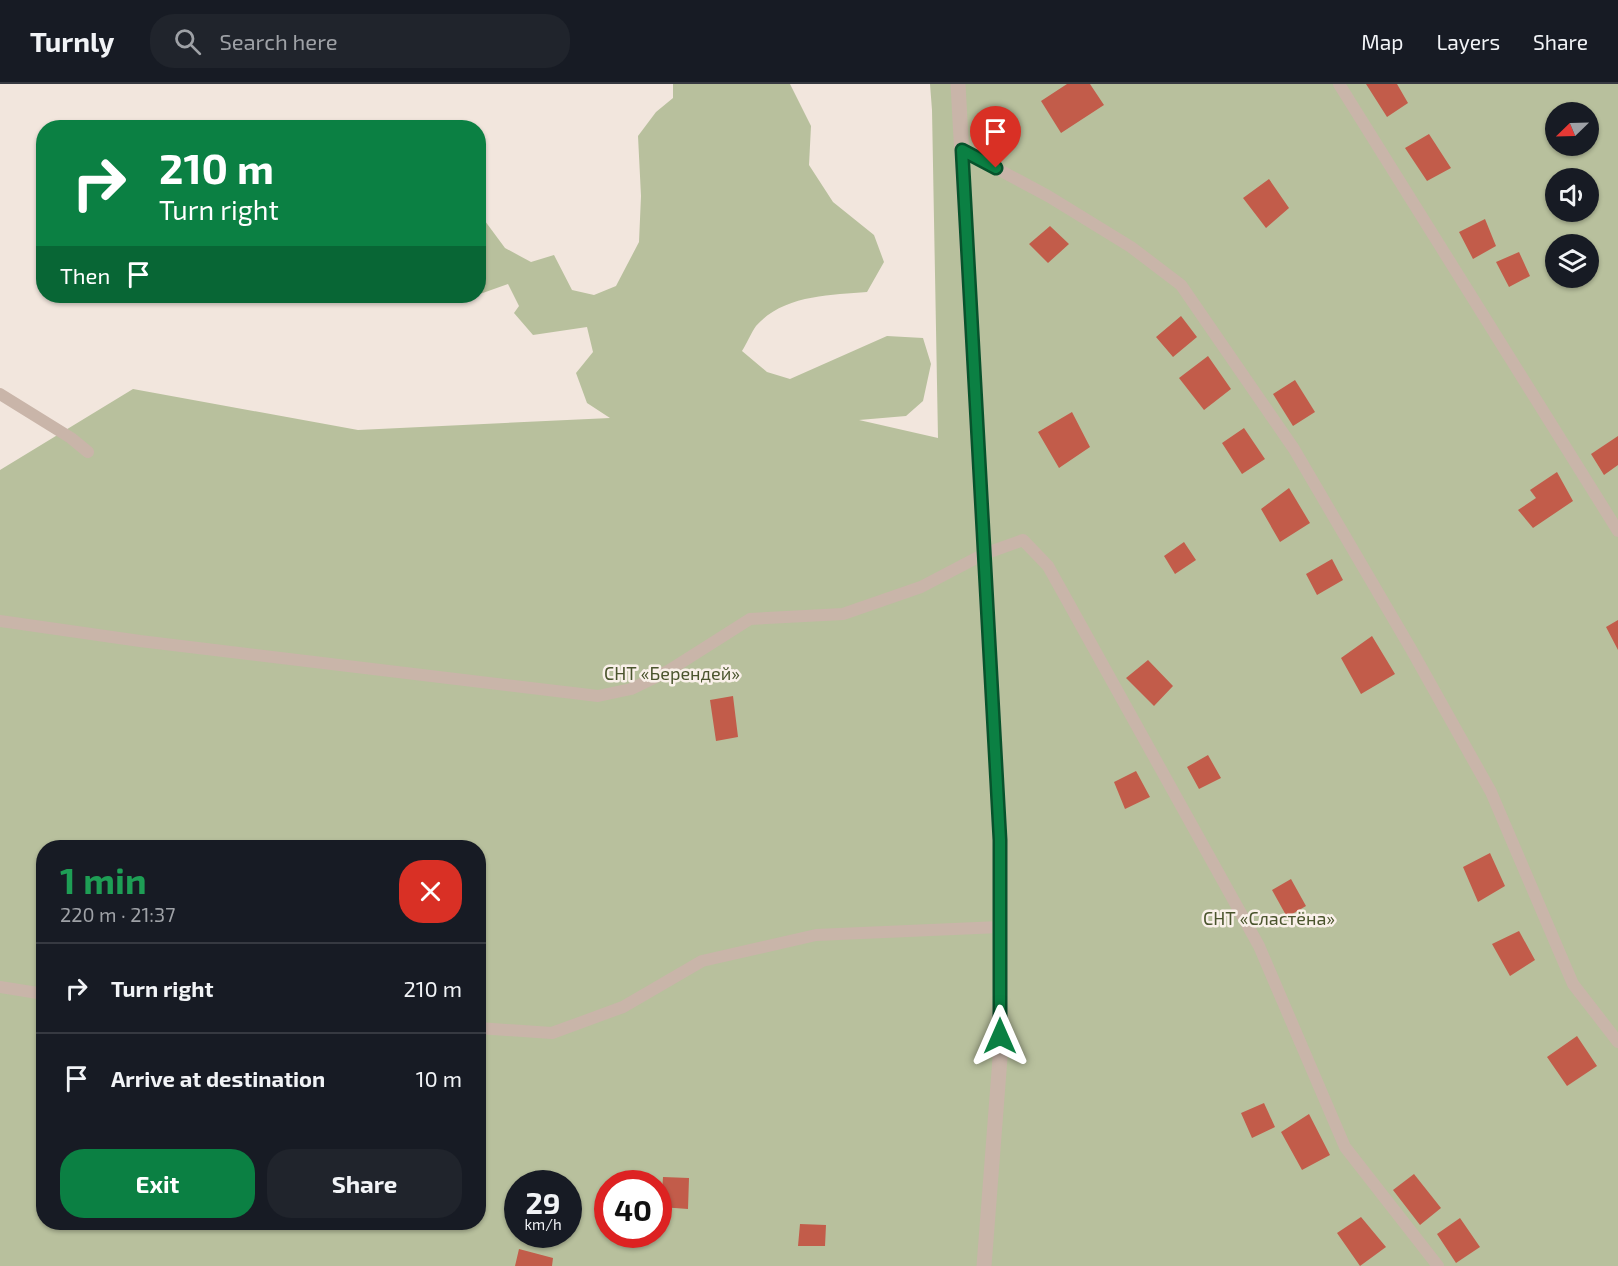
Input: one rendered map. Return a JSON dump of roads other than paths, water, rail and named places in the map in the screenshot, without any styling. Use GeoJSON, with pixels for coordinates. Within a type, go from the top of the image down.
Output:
{"type":"FeatureCollection","features":[{"type":"Feature","properties":{"kind":"street"},"geometry":{"type":"LineString","coordinates":[[958,84],[1000,840],[1000,1058],[984,1266]]}},
{"type":"Feature","properties":{"kind":"lane"},"geometry":{"type":"LineString","coordinates":[[1339,84],[1618,531]]}},
{"type":"Feature","properties":{"kind":"lane"},"geometry":{"type":"LineString","coordinates":[[962,150],[1076,213],[1131,247],[1181,285],[1294,449],[1411,649],[1491,792],[1573,984],[1618,1042]]}},
{"type":"Feature","properties":{"kind":"lane"},"geometry":{"type":"LineString","coordinates":[[0,394],[71,438],[88,452]]}},
{"type":"Feature","properties":{"kind":"lane"},"geometry":{"type":"LineString","coordinates":[[0,621],[152,642],[598,696],[631,689],[668,671],[750,619],[843,614],[921,587],[984,554],[1023,540],[1048,566],[1259,946],[1345,1147],[1438,1266]]}},
{"type":"Feature","properties":{"kind":"lane"},"geometry":{"type":"LineString","coordinates":[[486,1029],[552,1033],[623,1007],[702,961],[816,935],[1000,927]]}},
{"type":"Feature","properties":{"kind":"lane"},"geometry":{"type":"LineString","coordinates":[[0,987],[36,993]]}},
{"type":"Feature","properties":{"kind":"park label","name":"СНТ «Берендей»"},"geometry":{"type":"Point","coordinates":[672,674]}},
{"type":"Feature","properties":{"kind":"park label","name":"СНТ «Сластёна»"},"geometry":{"type":"Point","coordinates":[1269,919]}}]}
